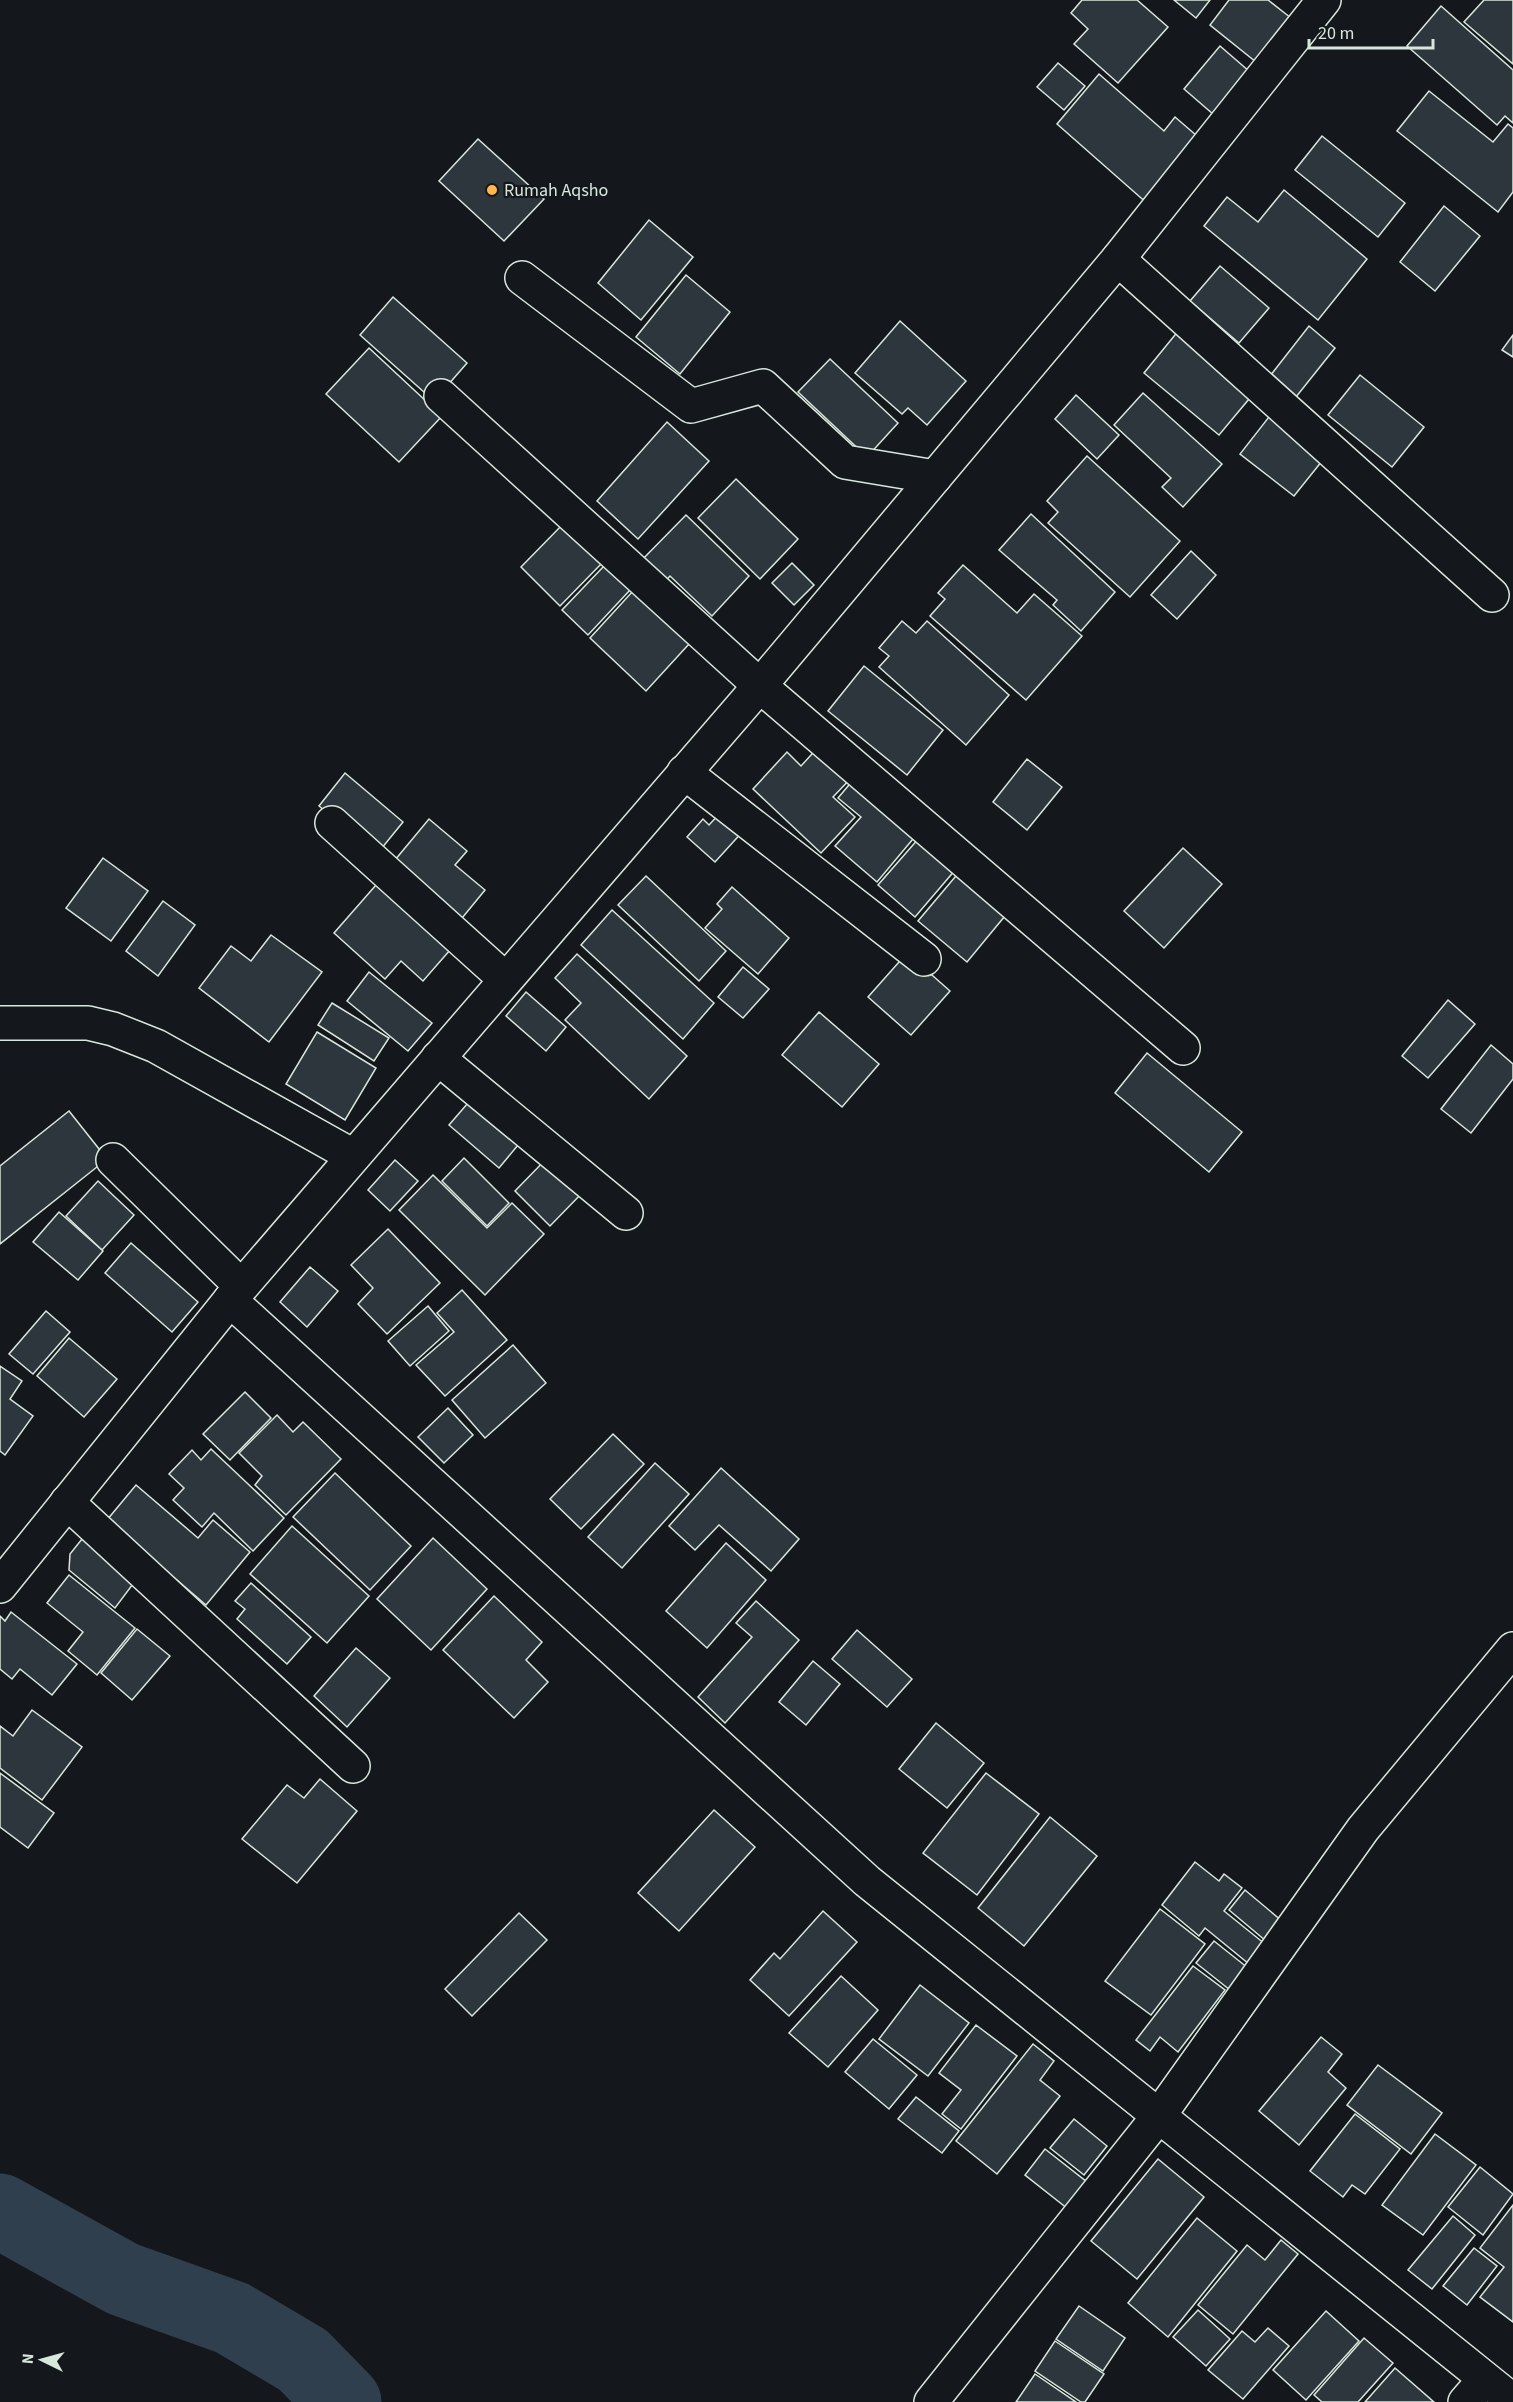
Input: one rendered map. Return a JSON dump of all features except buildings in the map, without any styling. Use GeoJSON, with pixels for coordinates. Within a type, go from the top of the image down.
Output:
{"type":"FeatureCollection","features":[{"type":"Feature","properties":{"kind":"street"},"geometry":{"type":"LineString","coordinates":[[0,1586],[235,1293],[759,685],[1118,259],[1324,0]]}},
{"type":"Feature","properties":{"kind":"street"},"geometry":{"type":"LineString","coordinates":[[1118,259],[1492,595]]}},
{"type":"Feature","properties":{"kind":"street"},"geometry":{"type":"LineString","coordinates":[[522,278],[692,406],[763,386],[845,462],[935,477]]}},
{"type":"Feature","properties":{"kind":"street"},"geometry":{"type":"LineString","coordinates":[[441,396],[759,685],[1183,1048]]}},
{"type":"Feature","properties":{"kind":"street"},"geometry":{"type":"LineString","coordinates":[[684,772],[924,960]]}},
{"type":"Feature","properties":{"kind":"street"},"geometry":{"type":"LineString","coordinates":[[332,823],[505,979]]}},
{"type":"Feature","properties":{"kind":"street"},"geometry":{"type":"LineString","coordinates":[[0,1023],[88,1023],[131,1035],[156,1046],[353,1156]]}},
{"type":"Feature","properties":{"kind":"street"},"geometry":{"type":"LineString","coordinates":[[438,1058],[626,1213]]}},
{"type":"Feature","properties":{"kind":"street"},"geometry":{"type":"LineString","coordinates":[[113,1160],[235,1293],[867,1881],[1158,2117],[1475,2390],[1513,2402]]}},
{"type":"Feature","properties":{"kind":"street"},"geometry":{"type":"LineString","coordinates":[[67,1502],[353,1766]]}},
{"type":"Feature","properties":{"kind":"street"},"geometry":{"type":"LineString","coordinates":[[940,2399],[1158,2117],[1363,1829],[1513,1649]]}},
{"type":"Feature","properties":{"kind":"waterway"},"geometry":{"type":"LineString","coordinates":[[0,2211],[123,2279],[232,2318],[303,2360],[344,2402]]}},
{"type":"Feature","properties":{"kind":"place","name":"Rumah Aqsho"},"geometry":{"type":"Point","coordinates":[492,190]}}]}
